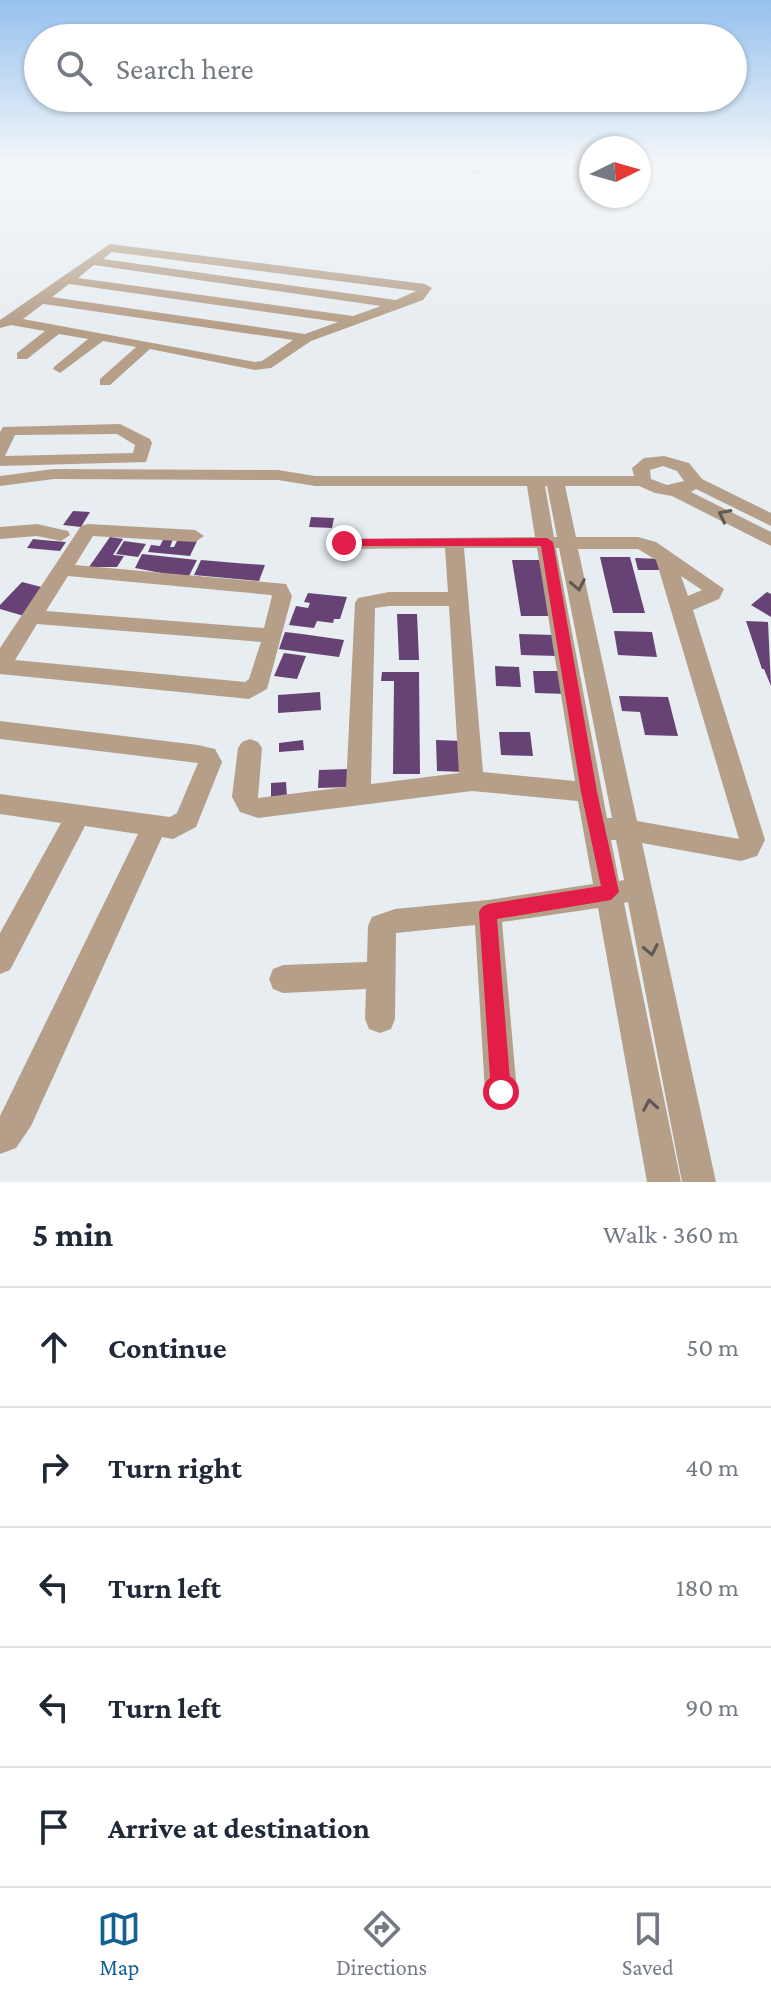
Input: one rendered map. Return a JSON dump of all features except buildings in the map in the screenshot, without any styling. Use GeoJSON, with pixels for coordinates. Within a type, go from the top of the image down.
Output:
{"type":"FeatureCollection","features":[{"type":"Feature","properties":{"kind":"street"},"geometry":{"type":"LineString","coordinates":[[120,248],[260,265],[425,288],[418,297],[306,338],[266,365],[255,366],[174,349],[6,322],[44,300],[105,249],[120,248]]}},
{"type":"Feature","properties":{"kind":"street"},"geometry":{"type":"LineString","coordinates":[[90,261],[400,304]]}},
{"type":"Feature","properties":{"kind":"street"},"geometry":{"type":"LineString","coordinates":[[174,349],[260,265]]}},
{"type":"Feature","properties":{"kind":"street"},"geometry":{"type":"LineString","coordinates":[[67,280],[351,319]]}},
{"type":"Feature","properties":{"kind":"street"},"geometry":{"type":"LineString","coordinates":[[44,300],[306,338]]}},
{"type":"Feature","properties":{"kind":"street"},"geometry":{"type":"LineString","coordinates":[[22,356],[55,330]]}},
{"type":"Feature","properties":{"kind":"street"},"geometry":{"type":"LineString","coordinates":[[60,369],[99,337]]}},
{"type":"Feature","properties":{"kind":"street"},"geometry":{"type":"LineString","coordinates":[[105,382],[146,345]]}},
{"type":"Feature","properties":{"kind":"street"},"geometry":{"type":"LineString","coordinates":[[0,452],[5,430],[124,429],[143,441],[142,457],[0,461]]}},
{"type":"Feature","properties":{"kind":"street"},"geometry":{"type":"LineString","coordinates":[[642,474],[650,462],[671,462],[688,470],[693,481],[771,520]]}},
{"type":"Feature","properties":{"kind":"street"},"geometry":{"type":"LineString","coordinates":[[278,475],[315,469],[642,474],[654,488],[676,491],[771,540]]}},
{"type":"Feature","properties":{"kind":"street"},"geometry":{"type":"LineString","coordinates":[[0,481],[54,474],[278,475],[315,481],[545,482],[642,474]]}},
{"type":"Feature","properties":{"kind":"street"},"geometry":{"type":"LineString","coordinates":[[676,491],[688,488],[693,481]]}},
{"type":"Feature","properties":{"kind":"street"},"geometry":{"type":"LineString","coordinates":[[545,482],[626,830],[699,1182]]}},
{"type":"Feature","properties":{"kind":"street"},"geometry":{"type":"LineString","coordinates":[[0,533],[37,530],[61,535]]}},
{"type":"Feature","properties":{"kind":"street"},"geometry":{"type":"LineString","coordinates":[[65,570],[279,589],[282,596],[273,636],[259,683],[249,691],[0,666],[65,570],[88,530],[195,536]]}},
{"type":"Feature","properties":{"kind":"street"},"geometry":{"type":"LineString","coordinates":[[454,542],[472,781]]}},
{"type":"Feature","properties":{"kind":"street"},"geometry":{"type":"LineString","coordinates":[[558,542],[589,792],[611,892],[664,1182]]}},
{"type":"Feature","properties":{"kind":"street"},"geometry":{"type":"LineString","coordinates":[[344,543],[638,543],[714,589],[712,594],[682,607]]}},
{"type":"Feature","properties":{"kind":"street"},"geometry":{"type":"LineString","coordinates":[[597,828],[626,830],[741,850],[748,848],[752,840],[665,557]]}},
{"type":"Feature","properties":{"kind":"street"},"geometry":{"type":"LineString","coordinates":[[358,796],[365,603],[389,599],[458,599]]}},
{"type":"Feature","properties":{"kind":"street"},"geometry":{"type":"LineString","coordinates":[[34,617],[273,636]]}},
{"type":"Feature","properties":{"kind":"street"},"geometry":{"type":"LineString","coordinates":[[0,730],[207,756],[210,762],[187,820],[173,828],[0,804]]}},
{"type":"Feature","properties":{"kind":"street"},"geometry":{"type":"LineString","coordinates":[[250,748],[244,797],[249,805],[272,807],[472,781],[589,792]]}},
{"type":"Feature","properties":{"kind":"street"},"geometry":{"type":"LineString","coordinates":[[0,961],[79,813]]}},
{"type":"Feature","properties":{"kind":"street"},"geometry":{"type":"LineString","coordinates":[[0,1138],[5,1137],[20,1115],[155,825]]}},
{"type":"Feature","properties":{"kind":"street"},"geometry":{"type":"LineString","coordinates":[[380,1019],[382,926],[395,921],[488,912],[611,892],[639,892]]}},
{"type":"Feature","properties":{"kind":"street"},"geometry":{"type":"LineString","coordinates":[[488,912],[501,1092]]}},
{"type":"Feature","properties":{"kind":"street"},"geometry":{"type":"LineString","coordinates":[[283,979],[379,975]]}},
{"type":"Feature","properties":{"kind":"route"},"geometry":{"type":"LineString","coordinates":[[344,543],[547,542],[589,792],[611,892],[488,912],[501,1092]]}}]}
